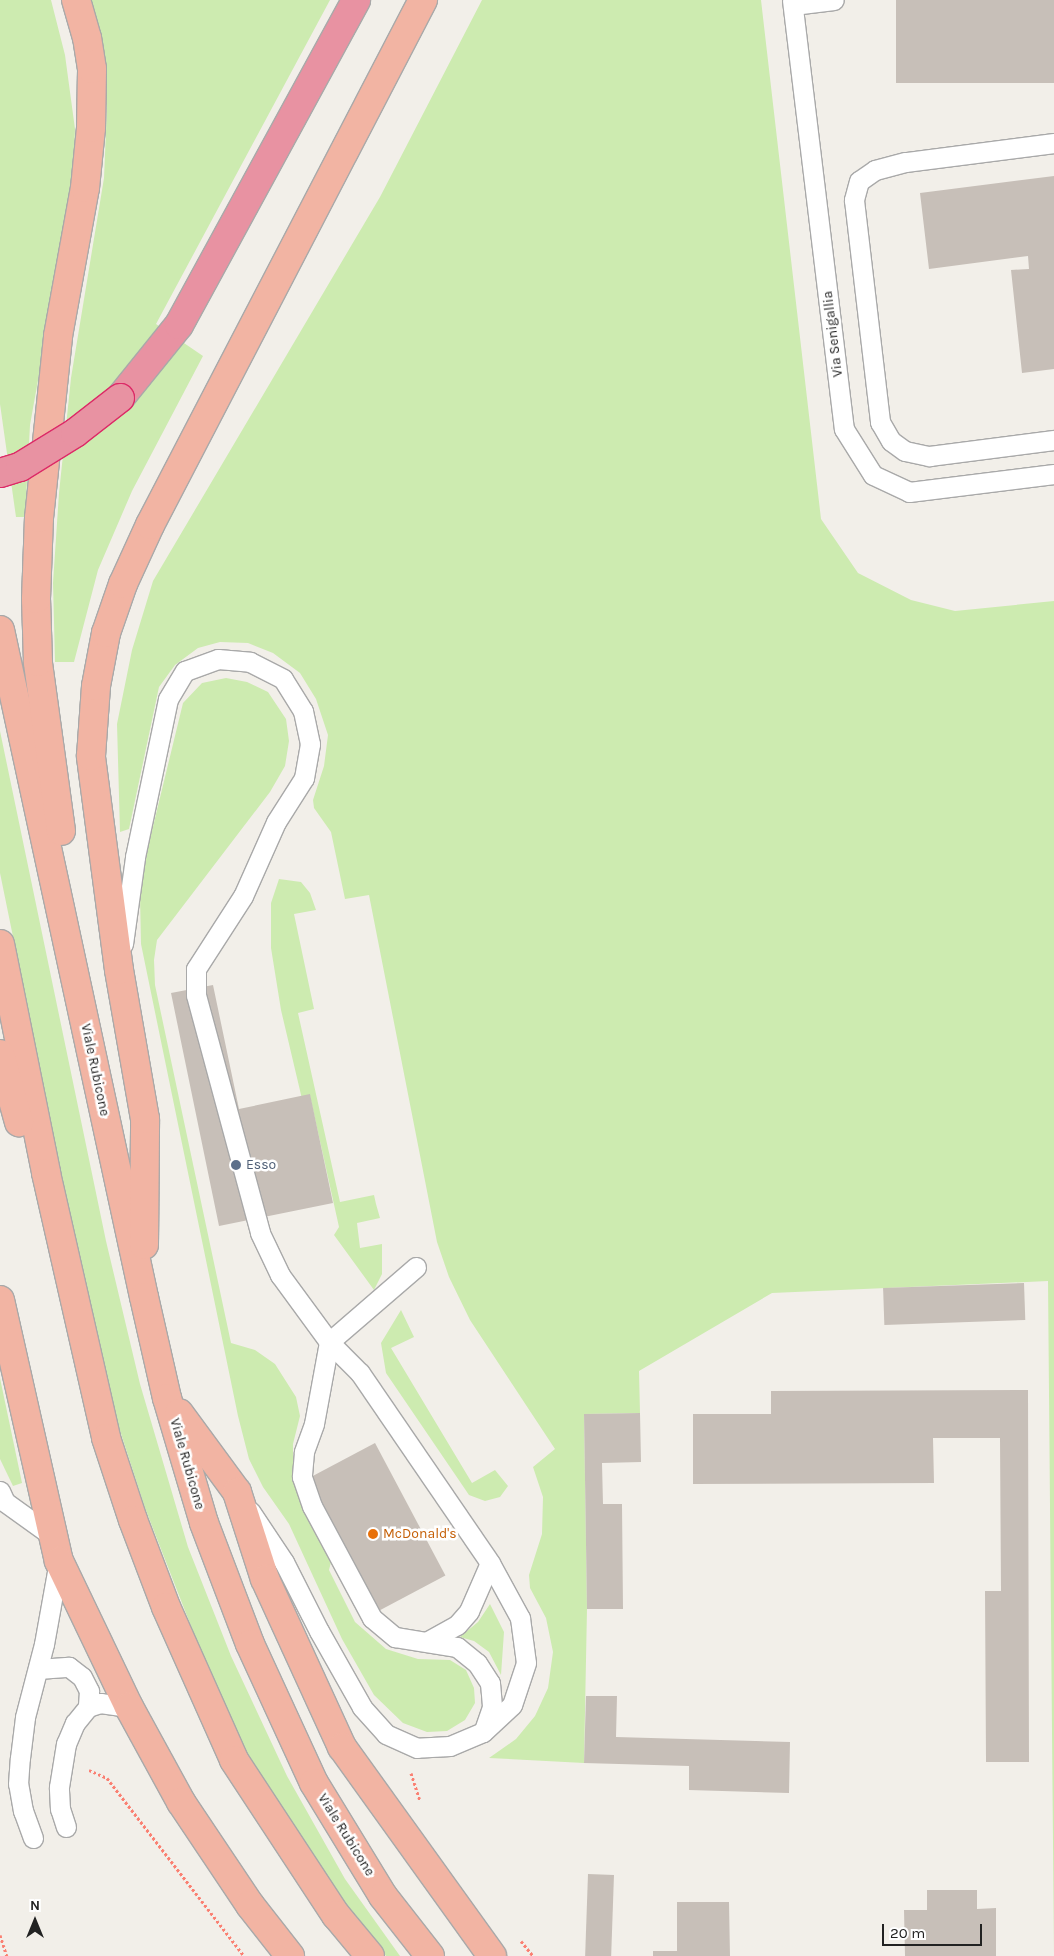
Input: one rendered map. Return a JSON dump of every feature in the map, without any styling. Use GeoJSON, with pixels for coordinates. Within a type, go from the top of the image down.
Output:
{"type":"FeatureCollection","features":[{"type":"Feature","properties":{"kind":"highway"},"geometry":{"type":"LineString","coordinates":[[65,925],[61,830],[38,662],[36,599],[38,518],[57,346],[85,188],[91,128],[92,69],[87,38],[76,0]]}},
{"type":"Feature","properties":{"kind":"highway"},"geometry":{"type":"LineString","coordinates":[[0,474],[20,467],[59,442],[120,398],[179,325],[356,0]]}},
{"type":"Feature","properties":{"kind":"highway"},"geometry":{"type":"LineString","coordinates":[[144,1297],[145,1119],[119,970],[91,756],[96,686],[106,633],[123,584],[150,525],[423,0]]}},
{"type":"Feature","properties":{"kind":"highway"},"geometry":{"type":"LineString","coordinates":[[0,630],[65,925]]}},
{"type":"Feature","properties":{"kind":"highway","name":"Viale Rubicone"},"geometry":{"type":"LineString","coordinates":[[65,925],[144,1297],[168,1398],[208,1532],[250,1644],[314,1783],[383,1896],[430,1956]]}},
{"type":"Feature","properties":{"kind":"highway"},"geometry":{"type":"LineString","coordinates":[[0,944],[79,1320],[106,1438],[133,1520],[166,1607],[234,1760],[336,1914],[370,1956]]}},
{"type":"Feature","properties":{"kind":"highway"},"geometry":{"type":"LineString","coordinates":[[0,1054],[79,1320]]}},
{"type":"Feature","properties":{"kind":"highway"},"geometry":{"type":"LineString","coordinates":[[0,1300],[51,1536],[59,1561],[129,1707],[181,1802],[250,1905],[290,1956]]}},
{"type":"Feature","properties":{"kind":"highway"},"geometry":{"type":"LineString","coordinates":[[168,1398],[237,1492],[265,1579],[342,1747],[492,1956]]}},
{"type":"Feature","properties":{"kind":"lane"},"geometry":{"type":"LineString","coordinates":[[792,3],[834,0]]}},
{"type":"Feature","properties":{"kind":"lane","name":"Via Senigallia"},"geometry":{"type":"LineString","coordinates":[[792,3],[844,429],[873,475],[909,492],[1054,474]]}},
{"type":"Feature","properties":{"kind":"lane"},"geometry":{"type":"LineString","coordinates":[[1054,143],[905,162],[875,170],[859,181],[854,200],[880,422],[891,442],[905,452],[929,456],[1054,440]]}},
{"type":"Feature","properties":{"kind":"lane"},"geometry":{"type":"LineString","coordinates":[[119,970],[135,857],[168,699],[185,672],[218,659],[250,662],[283,679],[303,711],[310,744],[304,778],[276,822],[243,896],[196,969],[196,995],[260,1234],[280,1275],[329,1342],[360,1373],[490,1563],[520,1618],[526,1664],[512,1705],[483,1732],[450,1746],[417,1748],[386,1734],[362,1707],[319,1631],[284,1562],[237,1492]]}},
{"type":"Feature","properties":{"kind":"lane"},"geometry":{"type":"LineString","coordinates":[[416,1267],[329,1342],[314,1424],[304,1452],[302,1477],[312,1506],[372,1618],[395,1638],[428,1641],[457,1647],[477,1663],[490,1684],[492,1707],[483,1732]]}},
{"type":"Feature","properties":{"kind":"lane"},"geometry":{"type":"LineString","coordinates":[[0,1491],[5,1502],[51,1536]]}},
{"type":"Feature","properties":{"kind":"lane"},"geometry":{"type":"LineString","coordinates":[[33,1838],[23,1811],[18,1784],[24,1717],[38,1669],[59,1561]]}},
{"type":"Feature","properties":{"kind":"lane"},"geometry":{"type":"LineString","coordinates":[[428,1641],[457,1625],[469,1611],[490,1563]]}},
{"type":"Feature","properties":{"kind":"lane"},"geometry":{"type":"LineString","coordinates":[[38,1669],[68,1667],[85,1684],[89,1691],[88,1707]]}},
{"type":"Feature","properties":{"kind":"lane"},"geometry":{"type":"LineString","coordinates":[[66,1827],[60,1809],[59,1786],[66,1744],[75,1723],[88,1707],[100,1703],[129,1707]]}},
{"type":"Feature","properties":{"kind":"path"},"geometry":{"type":"LineString","coordinates":[[85,1769],[107,1778],[244,1956]]}},
{"type":"Feature","properties":{"kind":"path"},"geometry":{"type":"LineString","coordinates":[[0,1935],[7,1956]]}},
{"type":"Feature","properties":{"kind":"green space"},"geometry":{"type":"Polygon","coordinates":[[[0,0],[51,0],[65,55],[75,129],[73,185],[30,425],[25,517],[16,517],[0,404],[0,0]]]}},
{"type":"Feature","properties":{"kind":"green space"},"geometry":{"type":"Polygon","coordinates":[[[86,0],[330,0],[156,324],[203,356],[132,491],[98,570],[74,662],[55,662],[53,583],[59,493],[71,378],[104,178],[107,107],[97,34],[86,0]]]}},
{"type":"Feature","properties":{"kind":"green space"},"geometry":{"type":"Polygon","coordinates":[[[482,0],[761,0],[821,519],[858,573],[911,600],[955,611],[1054,601],[1054,1956],[1048,1281],[772,1293],[639,1371],[640,1413],[584,1414],[587,1609],[584,1763],[489,1758],[516,1739],[535,1716],[548,1688],[553,1652],[546,1618],[530,1588],[529,1575],[542,1534],[543,1497],[533,1467],[555,1449],[470,1320],[449,1277],[437,1242],[369,895],[345,899],[331,832],[314,808],[313,800],[324,766],[328,735],[316,699],[300,673],[273,653],[248,643],[220,642],[198,648],[175,665],[159,687],[129,829],[120,832],[117,724],[132,650],[153,581],[380,197],[482,0]]]}},
{"type":"Feature","properties":{"kind":"green space"},"geometry":{"type":"Polygon","coordinates":[[[226,678],[247,682],[268,692],[286,719],[289,741],[285,766],[270,792],[157,940],[154,960],[155,985],[231,1343],[255,1350],[275,1364],[296,1397],[300,1416],[293,1444],[293,1467],[303,1498],[332,1558],[329,1570],[355,1622],[386,1649],[418,1659],[450,1660],[466,1670],[474,1688],[475,1703],[465,1720],[447,1731],[427,1732],[403,1723],[374,1695],[342,1639],[289,1524],[263,1487],[249,1459],[238,1416],[141,944],[140,896],[148,847],[183,703],[202,683],[226,678]]]}},
{"type":"Feature","properties":{"kind":"green space"},"geometry":{"type":"Polygon","coordinates":[[[0,731],[106,1241],[140,1384],[188,1547],[231,1656],[287,1776],[345,1879],[400,1956],[386,1956],[347,1905],[252,1762],[219,1698],[145,1508],[114,1412],[92,1324],[0,873],[0,731]]]}},
{"type":"Feature","properties":{"kind":"green space"},"geometry":{"type":"Polygon","coordinates":[[[279,879],[301,882],[310,893],[316,910],[294,914],[314,1009],[298,1013],[340,1202],[374,1195],[380,1218],[357,1223],[360,1248],[382,1244],[382,1274],[374,1290],[334,1235],[339,1227],[310,1096],[302,1099],[281,1010],[271,948],[271,903],[279,879]]]}},
{"type":"Feature","properties":{"kind":"green space"},"geometry":{"type":"Polygon","coordinates":[[[401,1310],[414,1337],[391,1348],[472,1483],[495,1470],[508,1486],[500,1497],[485,1501],[469,1495],[386,1373],[381,1343],[401,1310]]]}},
{"type":"Feature","properties":{"kind":"green space"},"geometry":{"type":"Polygon","coordinates":[[[0,1378],[22,1483],[13,1486],[0,1459],[0,1378]]]}},
{"type":"Feature","properties":{"kind":"green space"},"geometry":{"type":"Polygon","coordinates":[[[490,1604],[504,1632],[501,1675],[489,1652],[474,1641],[460,1637],[478,1622],[490,1604]]]}},
{"type":"Feature","properties":{"kind":"building"},"geometry":{"type":"Polygon","coordinates":[[[896,0],[1054,0],[1054,83],[896,83],[896,0]]]}},
{"type":"Feature","properties":{"kind":"building"},"geometry":{"type":"Polygon","coordinates":[[[1054,176],[1054,369],[1022,373],[1011,270],[1029,269],[1028,256],[929,269],[920,193],[1054,176]]]}},
{"type":"Feature","properties":{"kind":"building"},"geometry":{"type":"Polygon","coordinates":[[[213,985],[239,1109],[310,1094],[333,1203],[219,1226],[171,993],[213,985]]]}},
{"type":"Feature","properties":{"kind":"building"},"geometry":{"type":"Polygon","coordinates":[[[1024,1283],[1025,1320],[884,1325],[883,1288],[1024,1283]]]}},
{"type":"Feature","properties":{"kind":"building"},"geometry":{"type":"Polygon","coordinates":[[[1028,1390],[1029,1762],[986,1762],[985,1591],[1001,1591],[1000,1438],[933,1438],[934,1483],[693,1484],[693,1414],[771,1414],[771,1391],[1028,1390]]]}},
{"type":"Feature","properties":{"kind":"building"},"geometry":{"type":"Polygon","coordinates":[[[640,1413],[641,1462],[602,1463],[603,1504],[622,1504],[623,1609],[587,1609],[584,1414],[640,1413]]]}},
{"type":"Feature","properties":{"kind":"building"},"geometry":{"type":"Polygon","coordinates":[[[375,1443],[445,1575],[376,1613],[305,1480],[375,1443]]]}},
{"type":"Feature","properties":{"kind":"building"},"geometry":{"type":"Polygon","coordinates":[[[586,1696],[617,1696],[616,1737],[790,1742],[789,1793],[689,1790],[689,1766],[584,1763],[586,1696]]]}},
{"type":"Feature","properties":{"kind":"building"},"geometry":{"type":"Polygon","coordinates":[[[588,1874],[614,1875],[611,1956],[585,1956],[588,1874]]]}},
{"type":"Feature","properties":{"kind":"building"},"geometry":{"type":"Polygon","coordinates":[[[927,1890],[977,1890],[977,1909],[996,1908],[996,1956],[905,1956],[904,1910],[927,1910],[927,1890]]]}},
{"type":"Feature","properties":{"kind":"building"},"geometry":{"type":"Polygon","coordinates":[[[677,1902],[729,1902],[730,1956],[653,1956],[653,1951],[677,1951],[677,1902]]]}},
{"type":"Feature","properties":{"kind":"place","name":"Esso"},"geometry":{"type":"Point","coordinates":[236,1165]}},
{"type":"Feature","properties":{"kind":"place","name":"McDonald's"},"geometry":{"type":"Point","coordinates":[373,1534]}}]}
